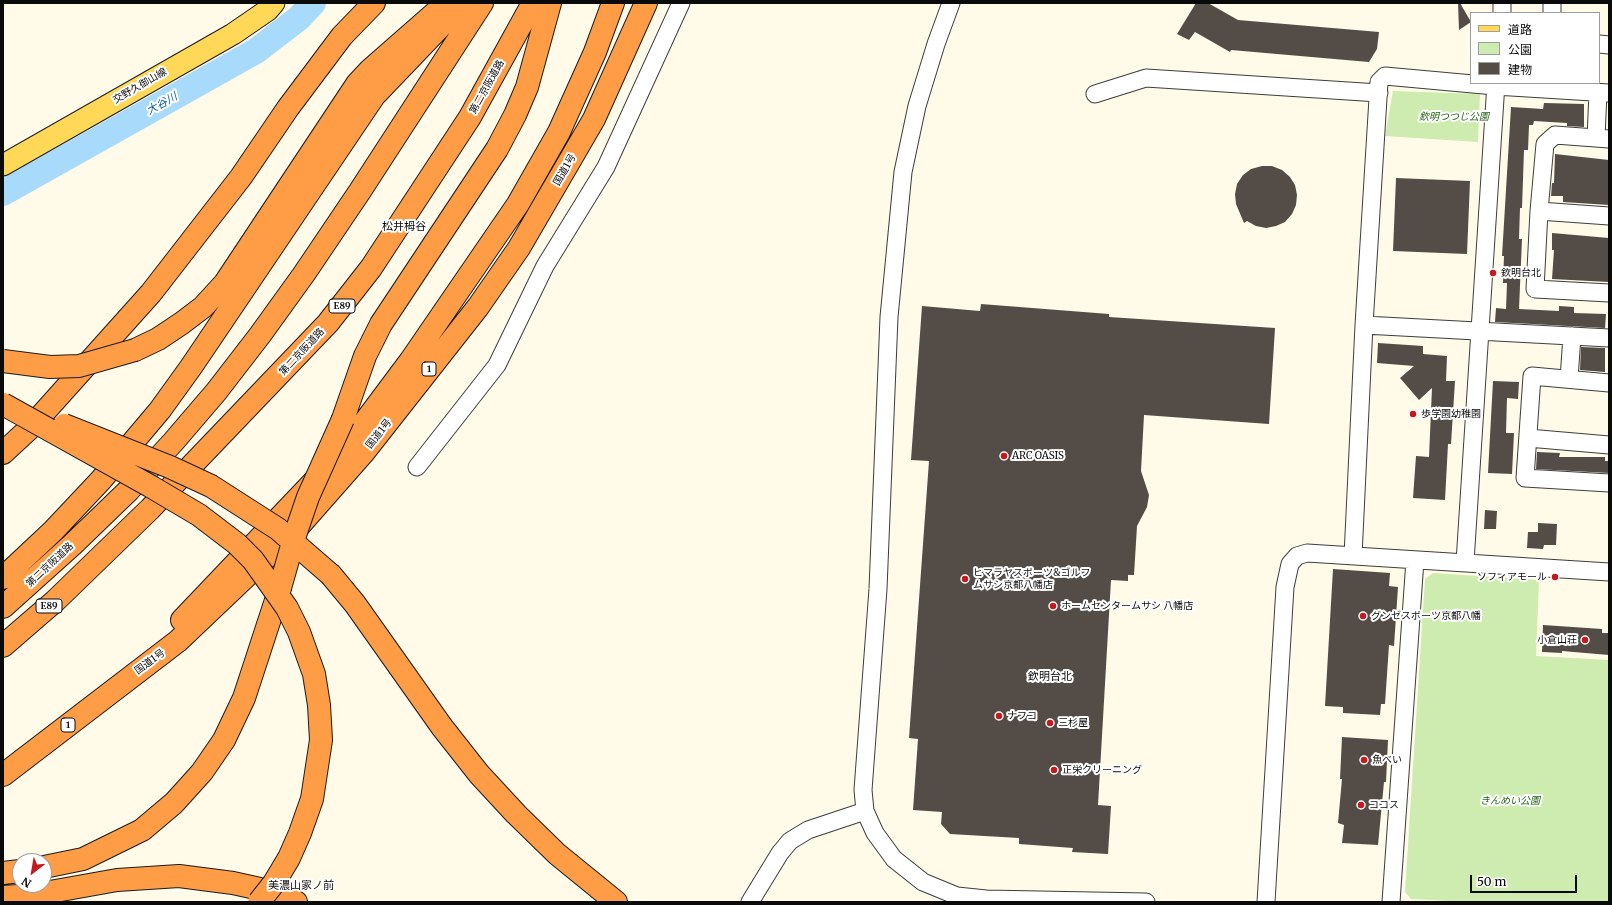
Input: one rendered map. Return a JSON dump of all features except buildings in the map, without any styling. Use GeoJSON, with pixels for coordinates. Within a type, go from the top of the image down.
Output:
{"type":"FeatureCollection","features":[{"type":"Feature","properties":{"kind":"highway"},"geometry":{"type":"LineString","coordinates":[[3,454],[30,428],[151,293],[241,177],[288,108],[342,36],[374,3]]}},
{"type":"Feature","properties":{"kind":"highway"},"geometry":{"type":"LineString","coordinates":[[3,361],[50,367],[79,366],[135,350],[158,339],[203,307],[225,283],[357,84],[370,70],[446,3]]}},
{"type":"Feature","properties":{"kind":"highway"},"geometry":{"type":"LineString","coordinates":[[3,578],[53,531],[102,480],[160,410],[191,367],[374,96],[463,3]]}},
{"type":"Feature","properties":{"kind":"highway","name":"第二京阪道路"},"geometry":{"type":"LineString","coordinates":[[3,608],[129,490],[174,441],[260,335],[360,190],[482,3]]}},
{"type":"Feature","properties":{"kind":"highway","name":"第二京阪道路"},"geometry":{"type":"LineString","coordinates":[[3,646],[55,601],[150,509],[328,323],[371,268],[470,117],[533,3]]}},
{"type":"Feature","properties":{"kind":"highway"},"geometry":{"type":"LineString","coordinates":[[52,865],[83,859],[142,830],[174,803],[202,772],[224,740],[244,698],[308,497],[343,419],[365,356],[381,324],[493,155],[516,115],[527,87],[550,3]]}},
{"type":"Feature","properties":{"kind":"highway"},"geometry":{"type":"LineString","coordinates":[[133,674],[343,450],[411,360],[518,204],[559,132],[595,52],[613,3]]}},
{"type":"Feature","properties":{"kind":"highway","name":"国道1号"},"geometry":{"type":"LineString","coordinates":[[3,775],[178,641],[298,527],[364,452],[478,307],[519,248],[594,119],[646,3]]}},
{"type":"Feature","properties":{"kind":"highway"},"geometry":{"type":"LineString","coordinates":[[3,403],[170,467],[210,486],[278,529],[331,575],[355,604],[442,727],[479,774],[516,814],[557,854],[616,902]]}},
{"type":"Feature","properties":{"kind":"highway"},"geometry":{"type":"LineString","coordinates":[[3,403],[150,486],[206,520],[237,544],[253,560],[287,608],[299,632],[314,674],[319,705],[321,740],[312,799],[300,833],[274,883],[259,902]]}},
{"type":"Feature","properties":{"kind":"highway"},"geometry":{"type":"LineString","coordinates":[[3,897],[33,895],[117,880],[179,876],[233,883],[260,889],[296,902]]}},
{"type":"Feature","properties":{"kind":"main road","name":"交野久御山線"},"geometry":{"type":"LineString","coordinates":[[3,165],[233,34],[268,10],[274,3]]}},
{"type":"Feature","properties":{"kind":"street"},"geometry":{"type":"LineString","coordinates":[[417,467],[497,364],[545,266],[606,167],[681,3]]}},
{"type":"Feature","properties":{"kind":"street"},"geometry":{"type":"LineString","coordinates":[[951,3],[936,44],[917,106],[903,172],[889,317],[878,589],[863,790],[865,811],[875,833],[894,859],[923,882],[957,896],[986,899],[1146,902]]}},
{"type":"Feature","properties":{"kind":"street"},"geometry":{"type":"LineString","coordinates":[[1353,556],[1364,325],[1379,82],[1385,76],[1470,83]]}},
{"type":"Feature","properties":{"kind":"street"},"geometry":{"type":"LineString","coordinates":[[1095,94],[1146,78],[1379,93]]}},
{"type":"Feature","properties":{"kind":"street"},"geometry":{"type":"LineString","coordinates":[[1483,84],[1604,92],[1603,139],[1555,135],[1545,144],[1539,211],[1535,289],[1609,293]]}},
{"type":"Feature","properties":{"kind":"street"},"geometry":{"type":"LineString","coordinates":[[1465,562],[1481,331],[1495,85]]}},
{"type":"Feature","properties":{"kind":"street"},"geometry":{"type":"LineString","coordinates":[[1539,211],[1609,216]]}},
{"type":"Feature","properties":{"kind":"street"},"geometry":{"type":"LineString","coordinates":[[1364,325],[1609,338]]}},
{"type":"Feature","properties":{"kind":"street"},"geometry":{"type":"LineString","coordinates":[[1569,379],[1572,336]]}},
{"type":"Feature","properties":{"kind":"street"},"geometry":{"type":"LineString","coordinates":[[1609,383],[1532,376],[1525,478],[1609,483]]}},
{"type":"Feature","properties":{"kind":"street"},"geometry":{"type":"LineString","coordinates":[[1528,438],[1609,445]]}},
{"type":"Feature","properties":{"kind":"street"},"geometry":{"type":"LineString","coordinates":[[1266,902],[1285,587],[1290,564],[1297,556],[1307,553],[1609,572]]}},
{"type":"Feature","properties":{"kind":"street"},"geometry":{"type":"LineString","coordinates":[[1391,902],[1414,560]]}},
{"type":"Feature","properties":{"kind":"street"},"geometry":{"type":"LineString","coordinates":[[750,902],[780,853],[790,841],[808,830],[865,811]]}},
{"type":"Feature","properties":{"kind":"green space","name":"欽明つつじ公園"},"geometry":{"type":"Polygon","coordinates":[[[1393,91],[1480,94],[1478,142],[1385,136],[1393,91]]]}},
{"type":"Feature","properties":{"kind":"green space","name":"きんめい公園"},"geometry":{"type":"Polygon","coordinates":[[[1433,573],[1539,580],[1536,656],[1609,660],[1609,902],[1469,902],[1411,899],[1405,892],[1425,579],[1433,573]]]}},
{"type":"Feature","properties":{"kind":"waterway","name":"大谷川"},"geometry":{"type":"LineString","coordinates":[[3,193],[256,51],[299,18],[313,3]]}},
{"type":"Feature","properties":{"kind":"place","name":"欽明台北"},"geometry":{"type":"Point","coordinates":[1493,273]}},
{"type":"Feature","properties":{"kind":"place","name":"歩学園幼稚園"},"geometry":{"type":"Point","coordinates":[1413,414]}},
{"type":"Feature","properties":{"kind":"place","name":"ARC OASIS"},"geometry":{"type":"Point","coordinates":[1004,456]}},
{"type":"Feature","properties":{"kind":"place","name":"ソフィアモール"},"geometry":{"type":"Point","coordinates":[1555,577]}},
{"type":"Feature","properties":{"kind":"place","name":"ヒマラヤスポーツ&ゴルフ ムサシ京都八幡店"},"geometry":{"type":"Point","coordinates":[965,579]}},
{"type":"Feature","properties":{"kind":"place","name":"ホームセンタームサシ 八幡店"},"geometry":{"type":"Point","coordinates":[1053,606]}},
{"type":"Feature","properties":{"kind":"place","name":"グンゼスポーツ京都八幡"},"geometry":{"type":"Point","coordinates":[1363,616]}},
{"type":"Feature","properties":{"kind":"place","name":"小倉山荘"},"geometry":{"type":"Point","coordinates":[1585,640]}},
{"type":"Feature","properties":{"kind":"place","name":"ナフコ"},"geometry":{"type":"Point","coordinates":[999,716]}},
{"type":"Feature","properties":{"kind":"place","name":"三杉屋"},"geometry":{"type":"Point","coordinates":[1050,723]}},
{"type":"Feature","properties":{"kind":"place","name":"魚べい"},"geometry":{"type":"Point","coordinates":[1364,760]}},
{"type":"Feature","properties":{"kind":"place","name":"正栄クリーニング"},"geometry":{"type":"Point","coordinates":[1054,770]}},
{"type":"Feature","properties":{"kind":"place","name":"ココス"},"geometry":{"type":"Point","coordinates":[1361,805]}},
{"type":"Feature","properties":{"kind":"district","name":"松井栂谷"},"geometry":{"type":"Point","coordinates":[404,227]}},
{"type":"Feature","properties":{"kind":"district","name":"欽明台北"},"geometry":{"type":"Point","coordinates":[1050,677]}},
{"type":"Feature","properties":{"kind":"district","name":"美濃山家ノ前"},"geometry":{"type":"Point","coordinates":[301,886]}}]}
